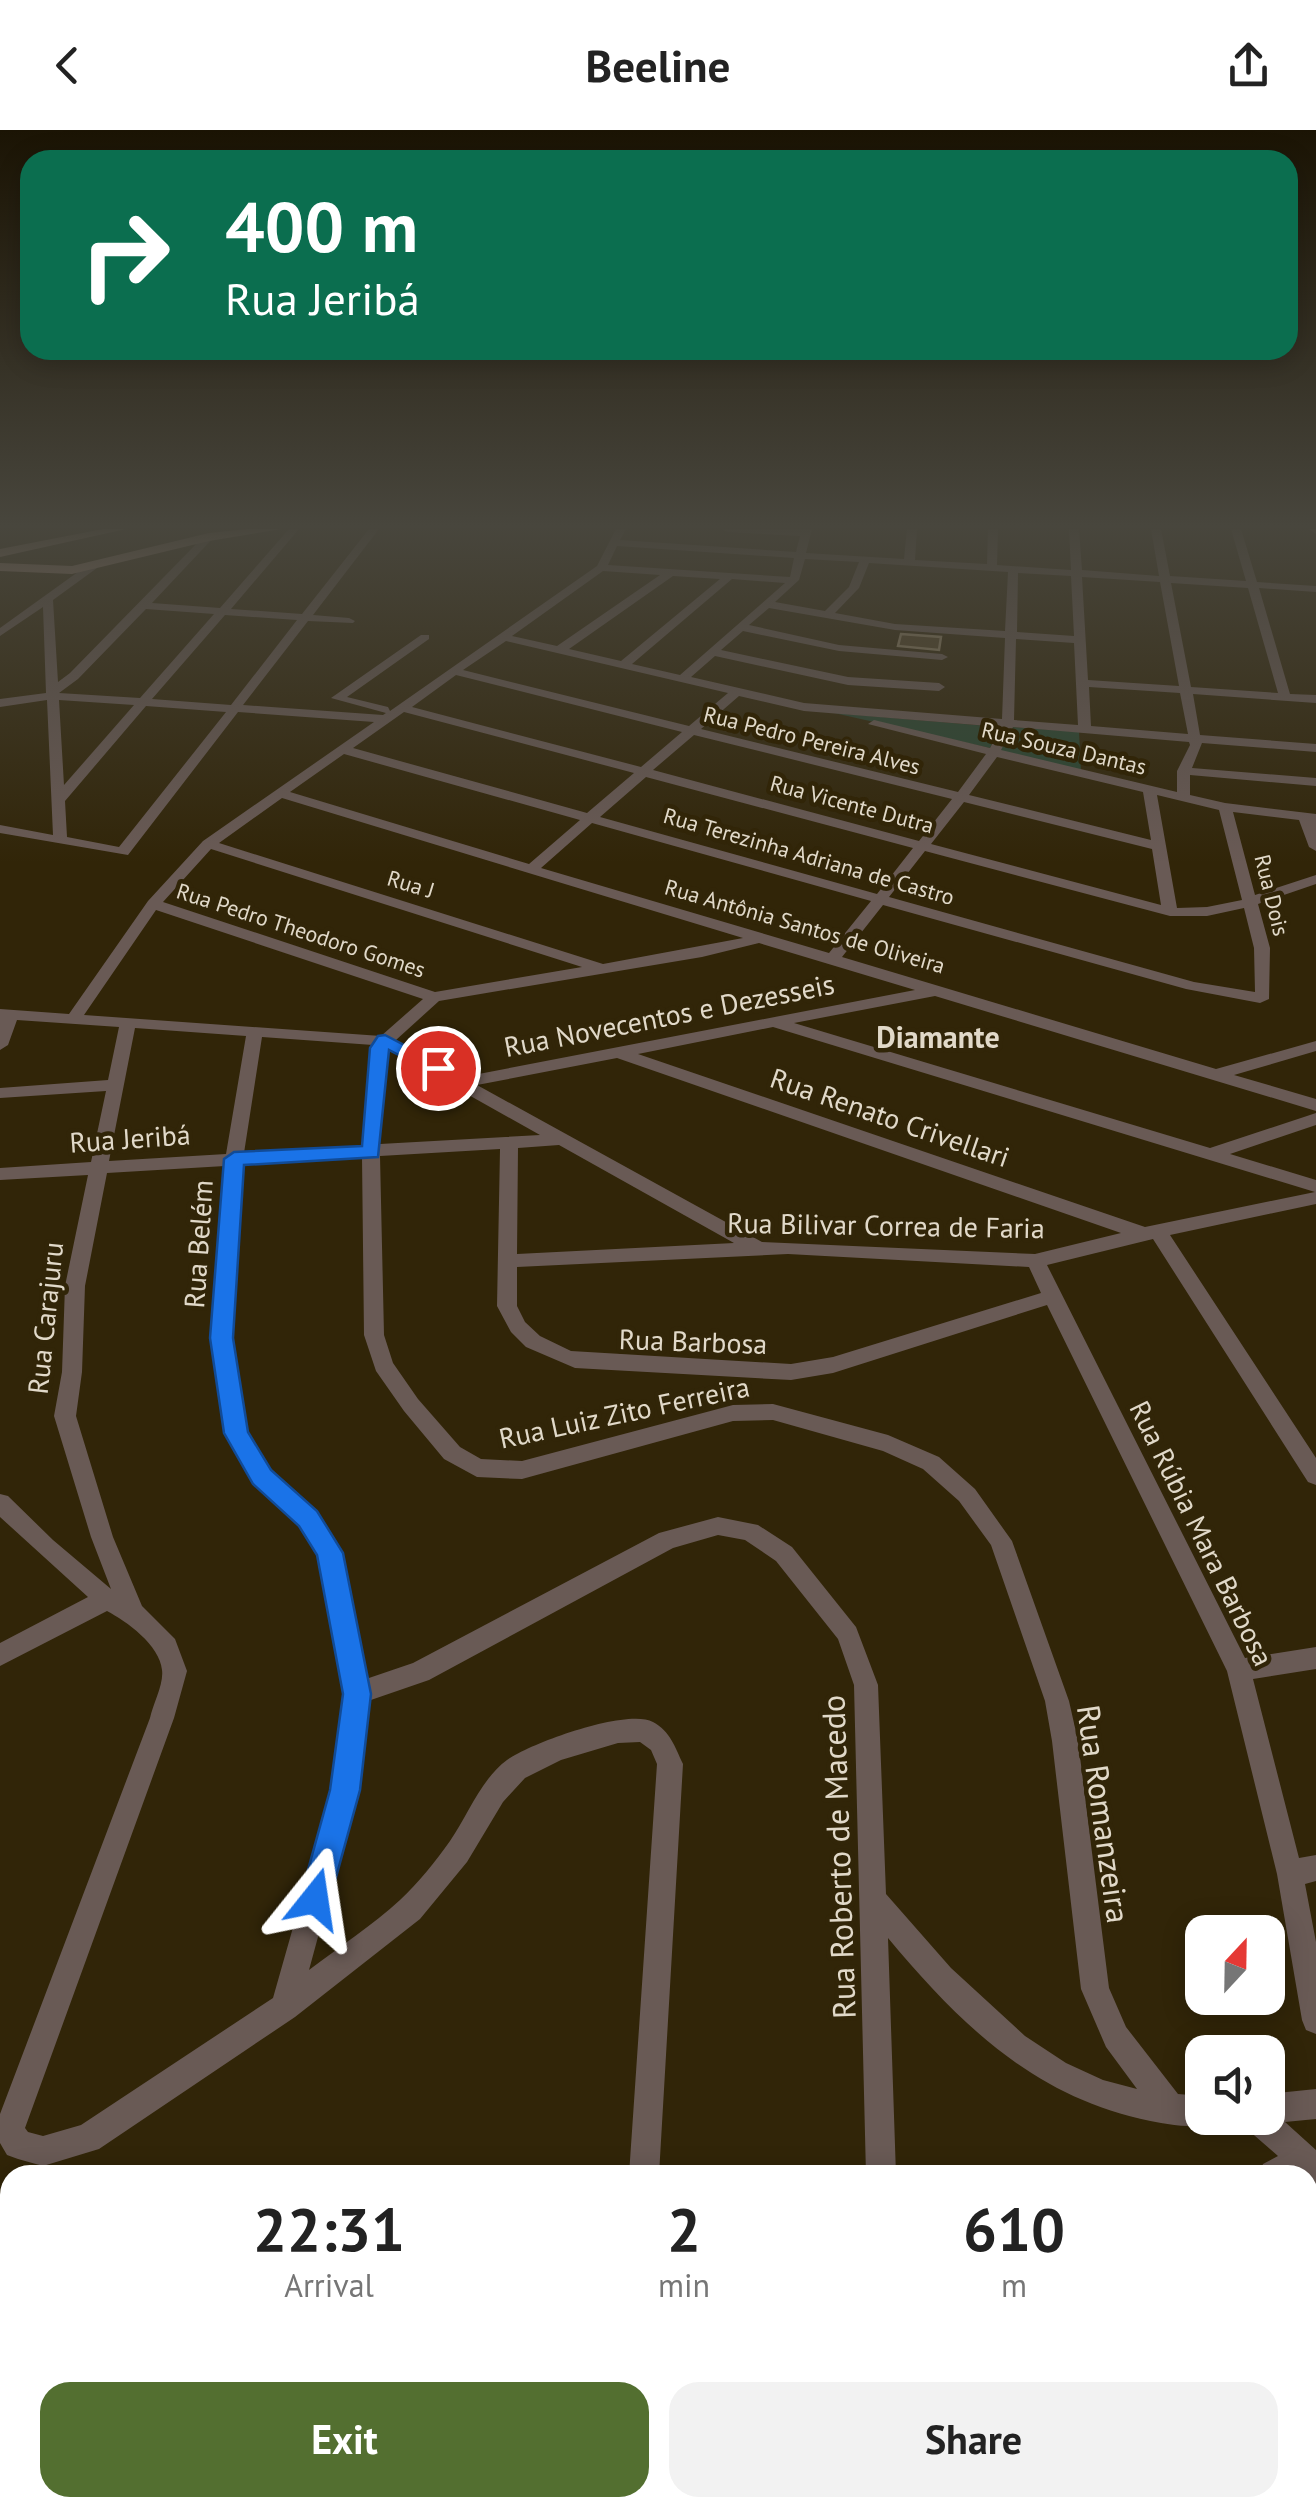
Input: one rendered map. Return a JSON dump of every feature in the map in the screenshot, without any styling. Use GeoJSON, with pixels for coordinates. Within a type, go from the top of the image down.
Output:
{"type":"FeatureCollection","features":[{"type":"Feature","properties":{"kind":"street"},"geometry":{"type":"LineString","coordinates":[[49,640],[60,840]]}},
{"type":"Feature","properties":{"kind":"street"},"geometry":{"type":"LineString","coordinates":[[51,694],[108,640]]}},
{"type":"Feature","properties":{"kind":"street"},"geometry":{"type":"LineString","coordinates":[[58,798],[195,640]]}},
{"type":"Feature","properties":{"kind":"street"},"geometry":{"type":"LineString","coordinates":[[0,829],[123,852],[288,640]]}},
{"type":"Feature","properties":{"kind":"street"},"geometry":{"type":"LineString","coordinates":[[395,714],[337,698],[420,640]]}},
{"type":"Feature","properties":{"kind":"street"},"geometry":{"type":"LineString","coordinates":[[75,1017],[153,904],[208,844],[503,640]]}},
{"type":"Feature","properties":{"kind":"street"},"geometry":{"type":"LineString","coordinates":[[517,640],[804,708],[1316,748]]}},
{"type":"Feature","properties":{"kind":"street"},"geometry":{"type":"LineString","coordinates":[[560,650],[574,640]]}},
{"type":"Feature","properties":{"kind":"street"},"geometry":{"type":"LineString","coordinates":[[623,665],[653,640]]}},
{"type":"Feature","properties":{"kind":"street"},"geometry":{"type":"LineString","coordinates":[[683,678],[725,640]]}},
{"type":"Feature","properties":{"kind":"street"},"geometry":{"type":"LineString","coordinates":[[803,640],[839,648],[942,657]]}},
{"type":"Feature","properties":{"kind":"street"},"geometry":{"type":"LineString","coordinates":[[936,720],[946,640]]}},
{"type":"Feature","properties":{"kind":"street"},"geometry":{"type":"LineString","coordinates":[[833,958],[994,752],[1008,725],[1011,640]]}},
{"type":"Feature","properties":{"kind":"street"},"geometry":{"type":"LineString","coordinates":[[1081,640],[1085,730]]}},
{"type":"Feature","properties":{"kind":"street"},"geometry":{"type":"LineString","coordinates":[[1175,640],[1195,739],[1184,772],[1184,797]]}},
{"type":"Feature","properties":{"kind":"street"},"geometry":{"type":"LineString","coordinates":[[1268,640],[1285,697]]}},
{"type":"Feature","properties":{"kind":"street"},"geometry":{"type":"LineString","coordinates":[[712,652],[848,681],[940,687]]}},
{"type":"Feature","properties":{"kind":"street","name":"Rua Pedro Pereira Alves"},"geometry":{"type":"LineString","coordinates":[[457,672],[1158,846]]}},
{"type":"Feature","properties":{"kind":"street"},"geometry":{"type":"LineString","coordinates":[[1084,683],[1316,699]]}},
{"type":"Feature","properties":{"kind":"street"},"geometry":{"type":"LineString","coordinates":[[531,868],[736,692]]}},
{"type":"Feature","properties":{"kind":"street"},"geometry":{"type":"LineString","coordinates":[[0,702],[51,694],[235,710],[395,714]]}},
{"type":"Feature","properties":{"kind":"street","name":"Rua Souza Dantas"},"geometry":{"type":"LineString","coordinates":[[804,708],[1225,807],[1310,818]]}},
{"type":"Feature","properties":{"kind":"street","name":"Rua Vicente Dutra"},"geometry":{"type":"LineString","coordinates":[[395,714],[642,772],[1170,912],[1203,914],[1316,878]]}},
{"type":"Feature","properties":{"kind":"street","name":"Rua Terezinha Adriana de Castro"},"geometry":{"type":"LineString","coordinates":[[344,750],[1192,986],[1244,997],[1263,996]]}},
{"type":"Feature","properties":{"kind":"street"},"geometry":{"type":"LineString","coordinates":[[1184,772],[1316,782]]}},
{"type":"Feature","properties":{"kind":"street"},"geometry":{"type":"LineString","coordinates":[[1150,789],[1170,912]]}},
{"type":"Feature","properties":{"kind":"street","name":"Rua Antônia Santos de Oliveira"},"geometry":{"type":"LineString","coordinates":[[281,794],[1316,1104]]}},
{"type":"Feature","properties":{"kind":"street","name":"Rua Dois"},"geometry":{"type":"LineString","coordinates":[[1225,807],[1264,958],[1263,996]]}},
{"type":"Feature","properties":{"kind":"street"},"geometry":{"type":"LineString","coordinates":[[1310,818],[1316,847]]}},
{"type":"Feature","properties":{"kind":"street","name":"Rua J"},"geometry":{"type":"LineString","coordinates":[[208,844],[600,968]]}},
{"type":"Feature","properties":{"kind":"street","name":"Rua Pedro Theodoro Gomes"},"geometry":{"type":"LineString","coordinates":[[153,904],[434,998]]}},
{"type":"Feature","properties":{"kind":"street"},"geometry":{"type":"LineString","coordinates":[[385,1040],[434,998],[702,952],[764,937]]}},
{"type":"Feature","properties":{"kind":"street","name":"Rua Novecentos e Dezesseis"},"geometry":{"type":"LineString","coordinates":[[465,1082],[942,990]]}},
{"type":"Feature","properties":{"kind":"street"},"geometry":{"type":"LineString","coordinates":[[0,1045],[6,1014],[385,1040],[758,1248]]}},
{"type":"Feature","properties":{"kind":"street"},"geometry":{"type":"LineString","coordinates":[[776,1023],[1206,1156],[1316,1186]]}},
{"type":"Feature","properties":{"kind":"street","name":"Rua Carajuru"},"geometry":{"type":"LineString","coordinates":[[128,1024],[75,1286],[72,1372],[65,1416],[102,1537],[132,1613]]}},
{"type":"Feature","properties":{"kind":"street","name":"Rua Belém"},"geometry":{"type":"LineString","coordinates":[[255,1032],[234,1159],[222,1338],[236,1433],[262,1477],[308,1518],[330,1553],[357,1694],[345,1790],[285,2007]]}},
{"type":"Feature","properties":{"kind":"street","name":"Rua Luiz Zito Ferreira"},"geometry":{"type":"LineString","coordinates":[[385,1040],[379,1048],[371,1152],[377,1350],[410,1405],[464,1462],[494,1471],[522,1470],[733,1413],[774,1412]]}},
{"type":"Feature","properties":{"kind":"street"},"geometry":{"type":"LineString","coordinates":[[1218,1074],[1316,1046]]}},
{"type":"Feature","properties":{"kind":"street","name":"Rua Renato Crivellari"},"geometry":{"type":"LineString","coordinates":[[617,1052],[1151,1232]]}},
{"type":"Feature","properties":{"kind":"street"},"geometry":{"type":"LineString","coordinates":[[0,1092],[116,1085]]}},
{"type":"Feature","properties":{"kind":"street"},"geometry":{"type":"LineString","coordinates":[[1206,1156],[1316,1119]]}},
{"type":"Feature","properties":{"kind":"street","name":"Rua Jeribá"},"geometry":{"type":"LineString","coordinates":[[0,1174],[563,1139]]}},
{"type":"Feature","properties":{"kind":"street","name":"Rua Barbosa"},"geometry":{"type":"LineString","coordinates":[[509,1144],[507,1306],[513,1323],[525,1337],[545,1350],[606,1364],[791,1372],[833,1365],[1052,1296]]}},
{"type":"Feature","properties":{"kind":"street","name":"Rua Bilivar Correa de Faria"},"geometry":{"type":"LineString","coordinates":[[508,1261],[758,1248],[1035,1261],[1316,1198]]}},
{"type":"Feature","properties":{"kind":"street"},"geometry":{"type":"LineString","coordinates":[[1151,1232],[1316,1476]]}},
{"type":"Feature","properties":{"kind":"street","name":"Rua Rúbia Mara Barbosa"},"geometry":{"type":"LineString","coordinates":[[1035,1261],[1238,1670],[1303,1871],[1316,2020]]}},
{"type":"Feature","properties":{"kind":"street","name":"Rua Romanzeira"},"geometry":{"type":"LineString","coordinates":[[774,1412],[846,1430],[931,1462],[968,1495],[1001,1542],[1062,1728],[1095,1989],[1116,2036],[1185,2109]]}},
{"type":"Feature","properties":{"kind":"street"},"geometry":{"type":"LineString","coordinates":[[0,1503],[108,1599],[132,1613],[166,1646],[175,1671],[162,1718],[10,2130],[18,2144],[42,2152],[88,2138],[285,2007],[410,1909],[458,1853],[494,1793],[516,1770],[556,1750],[618,1730],[644,1730],[660,1742],[670,1764],[645,2165]]}},
{"type":"Feature","properties":{"kind":"street","name":"Rua Roberto de Macedo"},"geometry":{"type":"LineString","coordinates":[[357,1694],[420,1672],[667,1540],[718,1526],[750,1532],[784,1554],[848,1634],[866,1685],[881,2165]]}},
{"type":"Feature","properties":{"kind":"street"},"geometry":{"type":"LineString","coordinates":[[0,1655],[108,1599]]}},
{"type":"Feature","properties":{"kind":"street"},"geometry":{"type":"LineString","coordinates":[[1238,1670],[1316,1658]]}},
{"type":"Feature","properties":{"kind":"street"},"geometry":{"type":"LineString","coordinates":[[874,1901],[947,1986],[1019,2051],[1095,2096],[1185,2111]]}},
{"type":"Feature","properties":{"kind":"street"},"geometry":{"type":"LineString","coordinates":[[1285,2107],[1316,2104]]}},
{"type":"Feature","properties":{"kind":"street"},"geometry":{"type":"LineString","coordinates":[[1276,2135],[1309,2165]]}},
{"type":"Feature","properties":{"kind":"green space"},"geometry":{"type":"Polygon","coordinates":[[[834,713],[999,727],[990,748],[834,713]]]}},
{"type":"Feature","properties":{"kind":"green space"},"geometry":{"type":"Polygon","coordinates":[[[1011,727],[1079,732],[1081,771],[999,752],[1011,727]]]}},
{"type":"Feature","properties":{"kind":"building"},"geometry":{"type":"Polygon","coordinates":[[[899,640],[940,640],[939,650],[898,646],[899,640]]]}},
{"type":"Feature","properties":{"kind":"district","name":"Diamante"},"geometry":{"type":"Point","coordinates":[938,1036]}},
{"type":"Feature","properties":{"kind":"route"},"geometry":{"type":"LineString","coordinates":[[315,1899],[345,1790],[357,1694],[330,1553],[308,1518],[262,1477],[236,1433],[222,1338],[234,1159],[371,1152],[379,1048],[385,1040],[438,1068]]}}]}
